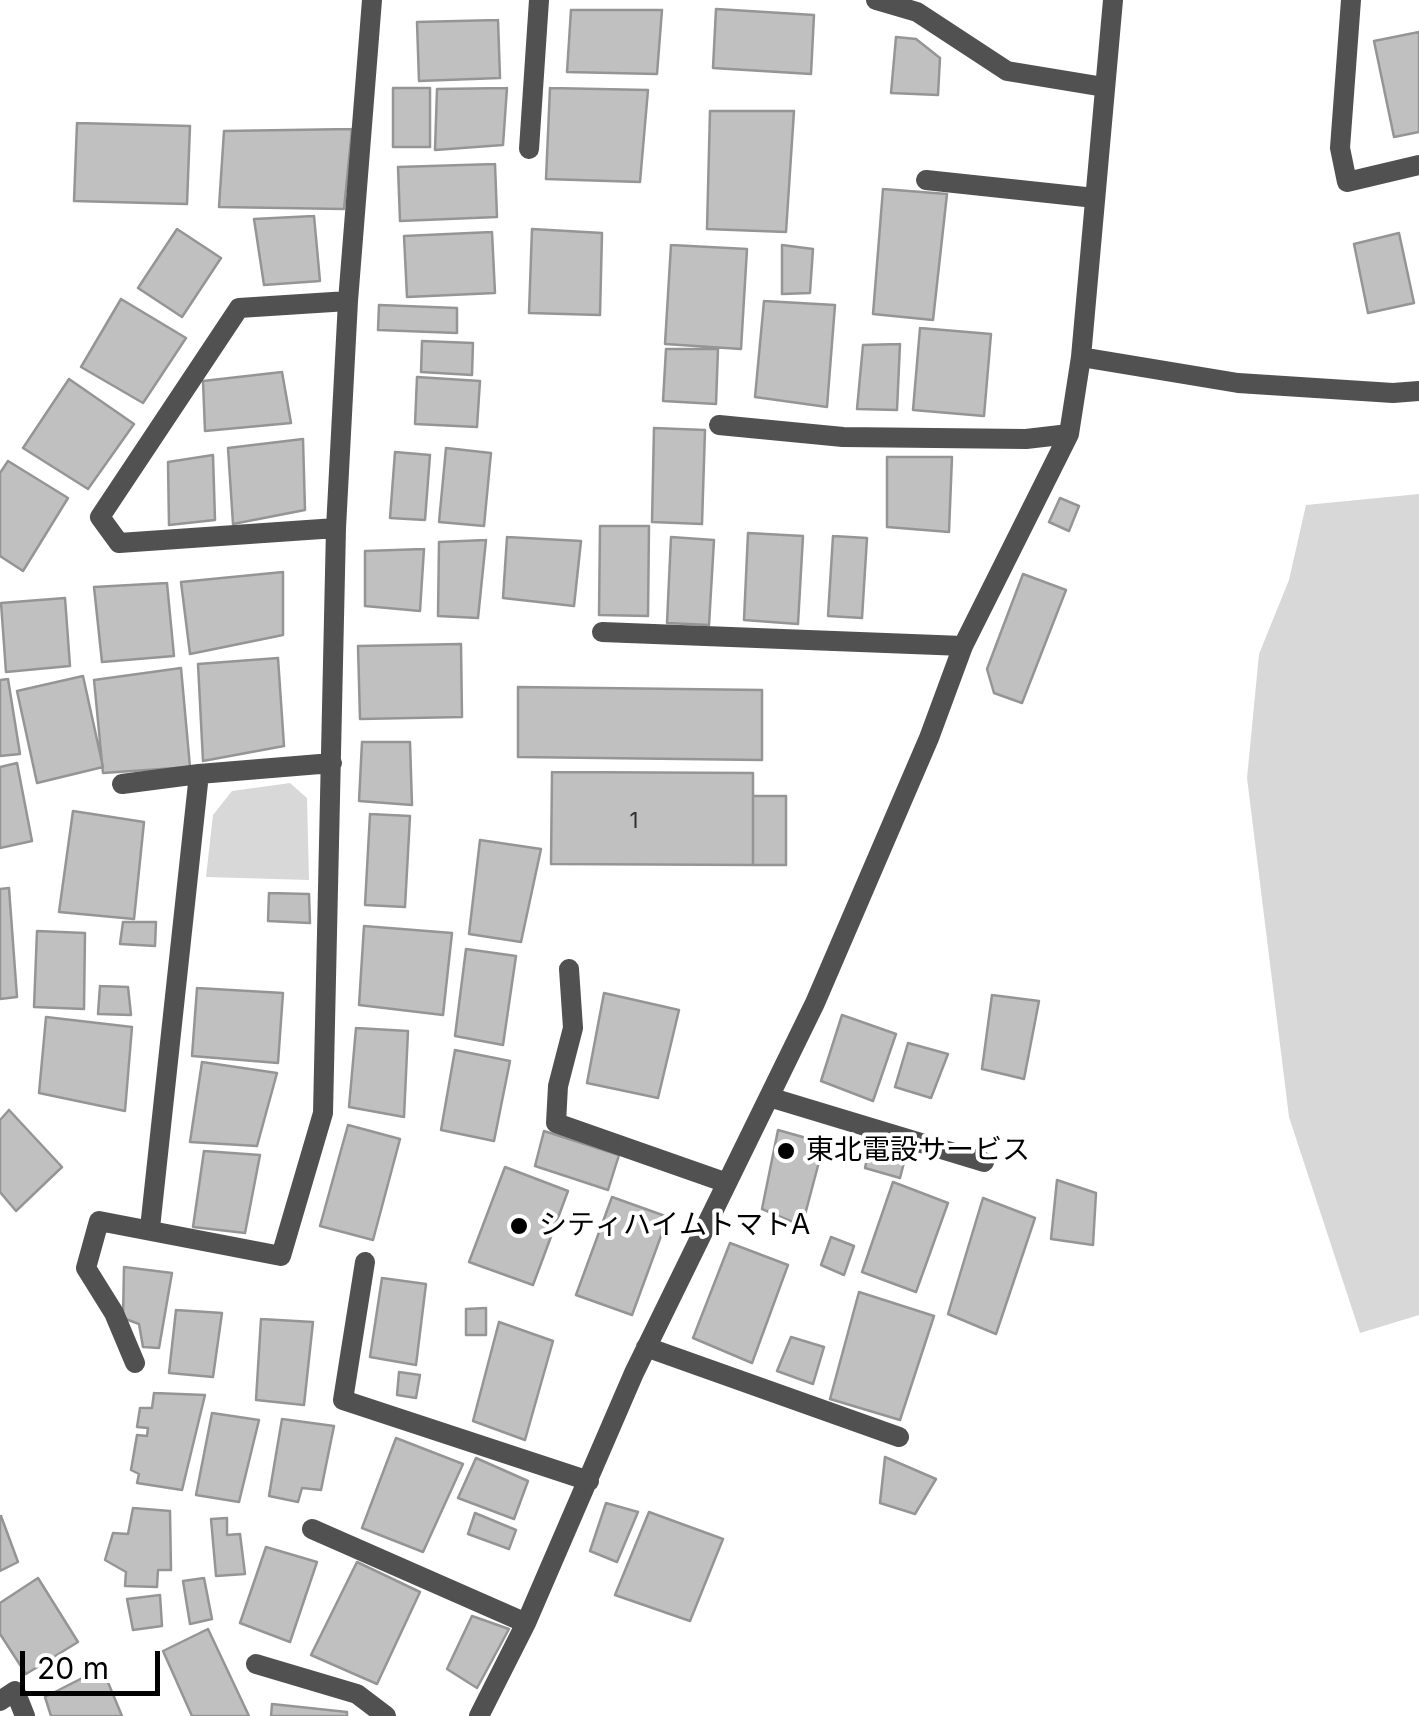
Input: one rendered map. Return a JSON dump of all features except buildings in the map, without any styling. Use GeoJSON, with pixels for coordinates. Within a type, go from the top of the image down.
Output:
{"type":"FeatureCollection","features":[{"type":"Feature","properties":{"kind":"street"},"geometry":{"type":"LineString","coordinates":[[135,1363],[114,1313],[86,1268],[99,1221],[281,1256],[324,1113],[336,528],[348,301],[372,0]]}},
{"type":"Feature","properties":{"kind":"street"},"geometry":{"type":"LineString","coordinates":[[529,148],[539,0]]}},
{"type":"Feature","properties":{"kind":"street"},"geometry":{"type":"LineString","coordinates":[[876,0],[917,12],[1008,71],[1104,87]]}},
{"type":"Feature","properties":{"kind":"street"},"geometry":{"type":"LineString","coordinates":[[479,1716],[526,1623],[646,1347],[823,985],[929,738],[963,646],[1069,434],[1081,357],[1112,0]]}},
{"type":"Feature","properties":{"kind":"street"},"geometry":{"type":"LineString","coordinates":[[1351,0],[1340,148],[1347,182],[1419,165]]}},
{"type":"Feature","properties":{"kind":"street"},"geometry":{"type":"LineString","coordinates":[[926,180],[1096,198]]}},
{"type":"Feature","properties":{"kind":"street"},"geometry":{"type":"LineString","coordinates":[[336,528],[119,543],[100,517],[239,308],[348,301]]}},
{"type":"Feature","properties":{"kind":"street"},"geometry":{"type":"LineString","coordinates":[[1081,357],[1238,383],[1392,394],[1419,390]]}},
{"type":"Feature","properties":{"kind":"street"},"geometry":{"type":"LineString","coordinates":[[719,425],[843,437],[1026,439],[1069,434]]}},
{"type":"Feature","properties":{"kind":"street"},"geometry":{"type":"LineString","coordinates":[[602,632],[963,646]]}},
{"type":"Feature","properties":{"kind":"street"},"geometry":{"type":"LineString","coordinates":[[122,784],[332,763]]}},
{"type":"Feature","properties":{"kind":"street"},"geometry":{"type":"LineString","coordinates":[[150,1228],[199,774]]}},
{"type":"Feature","properties":{"kind":"street"},"geometry":{"type":"LineString","coordinates":[[569,968],[573,1028],[558,1086],[556,1124],[727,1182]]}},
{"type":"Feature","properties":{"kind":"street"},"geometry":{"type":"LineString","coordinates":[[769,1096],[984,1162]]}},
{"type":"Feature","properties":{"kind":"street"},"geometry":{"type":"LineString","coordinates":[[364,1262],[342,1400],[589,1482]]}},
{"type":"Feature","properties":{"kind":"street"},"geometry":{"type":"LineString","coordinates":[[646,1347],[898,1437]]}},
{"type":"Feature","properties":{"kind":"street"},"geometry":{"type":"LineString","coordinates":[[312,1530],[526,1623]]}},
{"type":"Feature","properties":{"kind":"street"},"geometry":{"type":"LineString","coordinates":[[256,1664],[357,1694],[386,1716]]}},
{"type":"Feature","properties":{"kind":"street"},"geometry":{"type":"LineString","coordinates":[[0,1701],[14,1691],[25,1716]]}},
{"type":"Feature","properties":{"kind":"shaded area"},"geometry":{"type":"Polygon","coordinates":[[[1419,494],[1419,1315],[1360,1333],[1289,1117],[1247,778],[1259,654],[1289,580],[1306,505],[1419,494]]]}},
{"type":"Feature","properties":{"kind":"shaded area"},"geometry":{"type":"Polygon","coordinates":[[[290,783],[307,798],[309,880],[206,877],[213,815],[232,791],[290,783]]]}},
{"type":"Feature","properties":{"kind":"place","name":"東北電設サービス"},"geometry":{"type":"Point","coordinates":[786,1151]}},
{"type":"Feature","properties":{"kind":"place","name":"シティハイムトマトA"},"geometry":{"type":"Point","coordinates":[519,1226]}}]}
